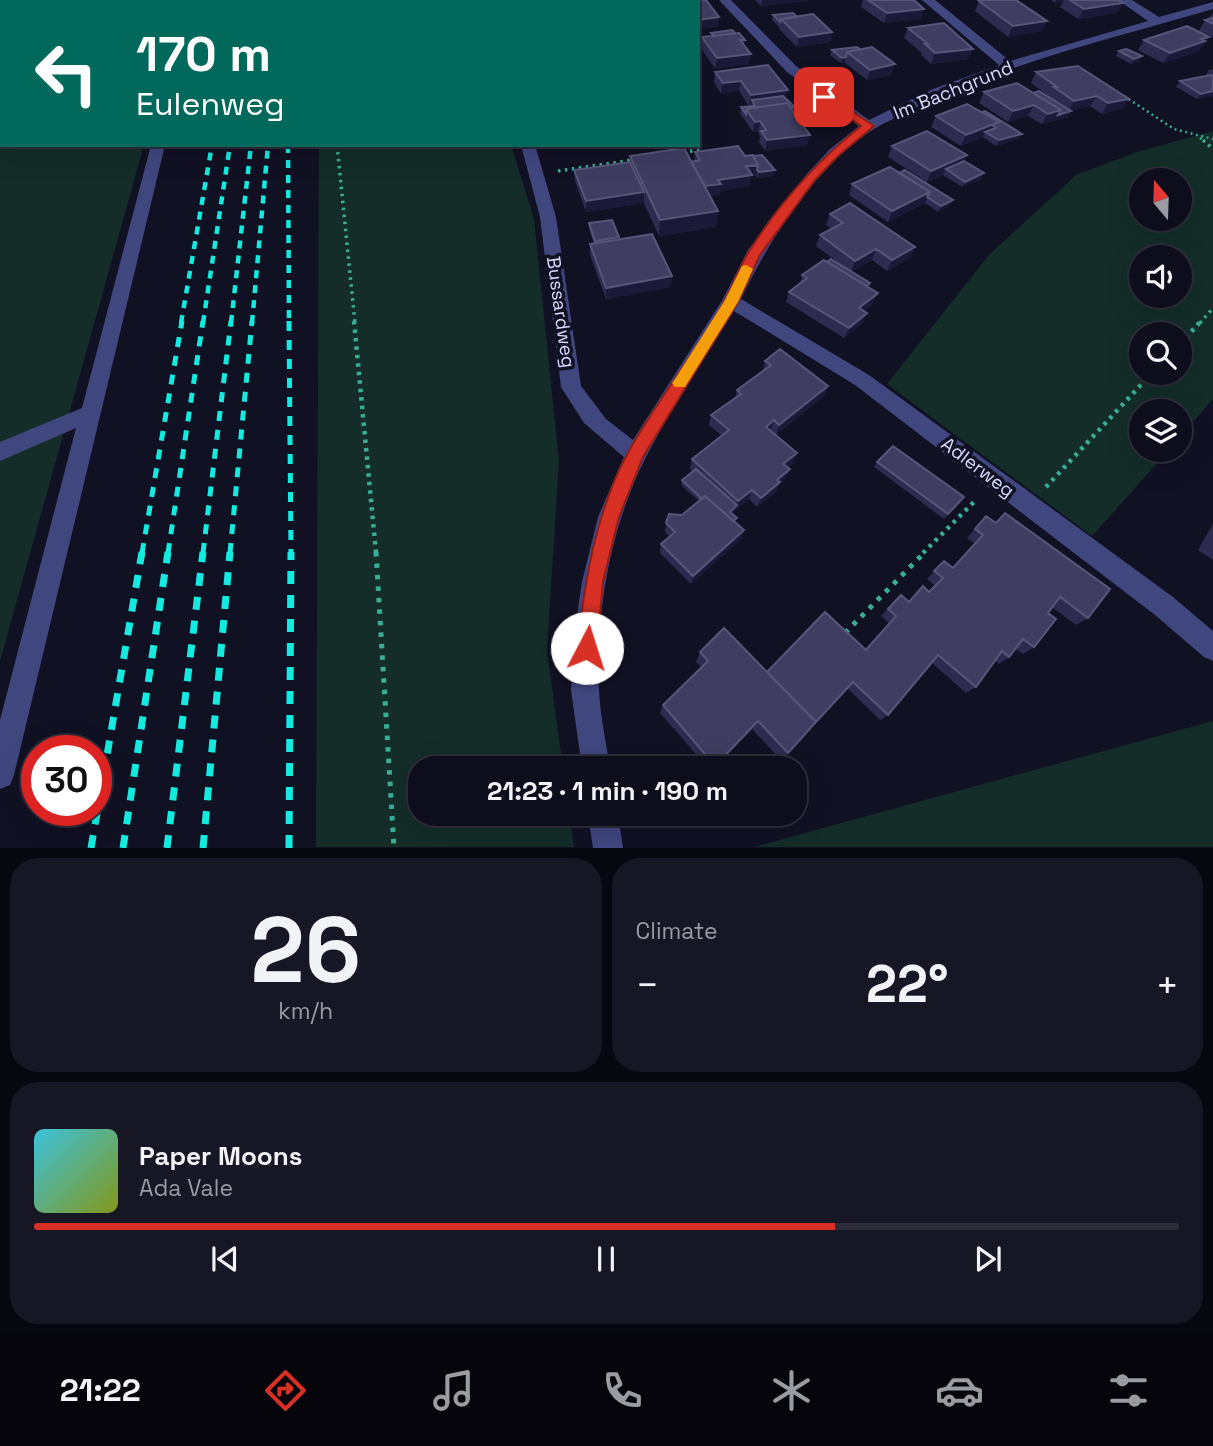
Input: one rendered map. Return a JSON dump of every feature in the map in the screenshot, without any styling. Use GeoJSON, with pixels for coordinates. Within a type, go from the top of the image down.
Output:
{"type":"FeatureCollection","features":[{"type":"Feature","properties":{"kind":"street"},"geometry":{"type":"LineString","coordinates":[[725,0],[789,70],[868,126]]}},
{"type":"Feature","properties":{"kind":"street"},"geometry":{"type":"LineString","coordinates":[[928,0],[1008,66]]}},
{"type":"Feature","properties":{"kind":"street"},"geometry":{"type":"LineString","coordinates":[[1124,0],[1158,22]]}},
{"type":"Feature","properties":{"kind":"street","name":"Im Bachgrund"},"geometry":{"type":"LineString","coordinates":[[594,756],[585,690],[588,628],[594,582],[610,517],[636,454],[731,302],[754,254],[811,178],[835,152],[868,126],[938,92],[1008,66],[1213,5]]}},
{"type":"Feature","properties":{"kind":"street"},"geometry":{"type":"LineString","coordinates":[[0,775],[158,147]]}},
{"type":"Feature","properties":{"kind":"street","name":"Bussardweg"},"geometry":{"type":"LineString","coordinates":[[529,147],[548,217],[571,387],[584,410],[601,430],[636,454]]}},
{"type":"Feature","properties":{"kind":"street","name":"Adlerweg"},"geometry":{"type":"LineString","coordinates":[[731,302],[862,380],[1164,606],[1213,648]]}},
{"type":"Feature","properties":{"kind":"street"},"geometry":{"type":"LineString","coordinates":[[0,452],[93,412]]}},
{"type":"Feature","properties":{"kind":"street"},"geometry":{"type":"LineString","coordinates":[[605,826],[608,848]]}},
{"type":"Feature","properties":{"kind":"path"},"geometry":{"type":"LineString","coordinates":[[1120,94],[1174,129],[1199,138],[1213,139]]}},
{"type":"Feature","properties":{"kind":"path"},"geometry":{"type":"LineString","coordinates":[[1199,138],[1213,149]]}},
{"type":"Feature","properties":{"kind":"path"},"geometry":{"type":"LineString","coordinates":[[337,147],[373,507],[394,848]]}},
{"type":"Feature","properties":{"kind":"path"},"geometry":{"type":"LineString","coordinates":[[674,154],[702,149]]}},
{"type":"Feature","properties":{"kind":"path"},"geometry":{"type":"LineString","coordinates":[[537,175],[633,160]]}},
{"type":"Feature","properties":{"kind":"path"},"geometry":{"type":"LineString","coordinates":[[1192,331],[1213,307]]}},
{"type":"Feature","properties":{"kind":"path"},"geometry":{"type":"LineString","coordinates":[[1029,505],[1141,385]]}},
{"type":"Feature","properties":{"kind":"path"},"geometry":{"type":"LineString","coordinates":[[845,634],[996,480]]}},
{"type":"Feature","properties":{"kind":"green space"},"geometry":{"type":"Polygon","coordinates":[[[1213,131],[1213,399],[1192,423],[1192,399],[1129,399],[1129,462],[1158,462],[1092,536],[887,384],[989,255],[1076,175],[1137,152],[1213,131]]]}},
{"type":"Feature","properties":{"kind":"green space"},"geometry":{"type":"Polygon","coordinates":[[[0,147],[143,147],[0,661],[0,147]]]}},
{"type":"Feature","properties":{"kind":"green space"},"geometry":{"type":"Polygon","coordinates":[[[319,147],[512,147],[534,219],[559,461],[547,651],[561,756],[408,756],[408,826],[571,826],[574,847],[316,847],[319,147]]]}},
{"type":"Feature","properties":{"kind":"green space"},"geometry":{"type":"Polygon","coordinates":[[[1213,721],[1213,847],[754,847],[1213,721]]]}},
{"type":"Feature","properties":{"kind":"building"},"geometry":{"type":"Polygon","coordinates":[[[700,0],[706,0],[719,17],[700,20],[700,0]]]}},
{"type":"Feature","properties":{"kind":"building"},"geometry":{"type":"Polygon","coordinates":[[[868,0],[914,0],[924,9],[887,13],[868,0]]]}},
{"type":"Feature","properties":{"kind":"building"},"geometry":{"type":"Polygon","coordinates":[[[1016,0],[1047,21],[1013,26],[979,1],[1016,0]]]}},
{"type":"Feature","properties":{"kind":"building"},"geometry":{"type":"Polygon","coordinates":[[[1070,0],[1118,0],[1123,3],[1084,9],[1070,0]]]}},
{"type":"Feature","properties":{"kind":"building"},"geometry":{"type":"Polygon","coordinates":[[[793,13],[797,17],[781,19],[780,22],[773,15],[793,13]]]}},
{"type":"Feature","properties":{"kind":"building"},"geometry":{"type":"Polygon","coordinates":[[[813,14],[832,32],[799,37],[781,19],[813,14]]]}},
{"type":"Feature","properties":{"kind":"building"},"geometry":{"type":"Polygon","coordinates":[[[944,23],[973,49],[935,53],[908,28],[944,23]]]}},
{"type":"Feature","properties":{"kind":"building"},"geometry":{"type":"Polygon","coordinates":[[[1187,26],[1209,37],[1201,39],[1205,41],[1170,53],[1144,40],[1187,26]]]}},
{"type":"Feature","properties":{"kind":"building"},"geometry":{"type":"Polygon","coordinates":[[[732,30],[735,33],[714,36],[711,33],[732,30]]]}},
{"type":"Feature","properties":{"kind":"building"},"geometry":{"type":"Polygon","coordinates":[[[739,33],[745,40],[740,40],[751,54],[717,58],[702,37],[739,33]]]}},
{"type":"Feature","properties":{"kind":"building"},"geometry":{"type":"Polygon","coordinates":[[[857,47],[860,49],[847,52],[846,57],[842,58],[832,50],[857,47]]]}},
{"type":"Feature","properties":{"kind":"building"},"geometry":{"type":"Polygon","coordinates":[[[872,47],[895,64],[870,70],[847,52],[872,47]]]}},
{"type":"Feature","properties":{"kind":"building"},"geometry":{"type":"Polygon","coordinates":[[[1126,49],[1142,56],[1134,59],[1119,51],[1126,49]]]}},
{"type":"Feature","properties":{"kind":"building"},"geometry":{"type":"Polygon","coordinates":[[[768,65],[788,90],[751,95],[741,81],[723,83],[715,72],[768,65]]]}},
{"type":"Feature","properties":{"kind":"building"},"geometry":{"type":"Polygon","coordinates":[[[1078,66],[1129,99],[1108,103],[1097,96],[1074,101],[1036,72],[1078,66]]]}},
{"type":"Feature","properties":{"kind":"building"},"geometry":{"type":"Polygon","coordinates":[[[1211,75],[1213,91],[1201,94],[1180,81],[1211,75]]]}},
{"type":"Feature","properties":{"kind":"building"},"geometry":{"type":"Polygon","coordinates":[[[1017,83],[1061,110],[1048,114],[1034,105],[1013,111],[984,92],[1017,83]]]}},
{"type":"Feature","properties":{"kind":"building"},"geometry":{"type":"Polygon","coordinates":[[[1039,91],[1071,111],[1058,115],[1061,110],[1033,93],[1039,91]]]}},
{"type":"Feature","properties":{"kind":"building"},"geometry":{"type":"Polygon","coordinates":[[[783,96],[795,107],[791,108],[787,103],[746,109],[746,114],[741,107],[755,106],[752,100],[783,96]]]}},
{"type":"Feature","properties":{"kind":"building"},"geometry":{"type":"Polygon","coordinates":[[[787,103],[810,135],[767,140],[761,131],[766,130],[760,121],[755,122],[746,109],[787,103]]]}},
{"type":"Feature","properties":{"kind":"building"},"geometry":{"type":"Polygon","coordinates":[[[967,104],[999,122],[966,135],[936,116],[967,104]]]}},
{"type":"Feature","properties":{"kind":"building"},"geometry":{"type":"Polygon","coordinates":[[[985,111],[1022,134],[999,140],[985,132],[996,128],[992,125],[999,122],[982,112],[985,111]]]}},
{"type":"Feature","properties":{"kind":"building"},"geometry":{"type":"Polygon","coordinates":[[[927,131],[967,155],[931,171],[892,146],[927,131]]]}},
{"type":"Feature","properties":{"kind":"building"},"geometry":{"type":"Polygon","coordinates":[[[738,146],[745,156],[753,155],[758,165],[746,166],[752,175],[718,180],[721,184],[705,186],[691,162],[700,160],[695,152],[738,146]]]}},
{"type":"Feature","properties":{"kind":"building"},"geometry":{"type":"Polygon","coordinates":[[[684,148],[718,211],[660,220],[630,156],[684,148]]]}},
{"type":"Feature","properties":{"kind":"building"},"geometry":{"type":"Polygon","coordinates":[[[762,155],[775,170],[757,170],[758,165],[753,156],[762,155]]]}},
{"type":"Feature","properties":{"kind":"building"},"geometry":{"type":"Polygon","coordinates":[[[964,161],[984,173],[965,182],[946,169],[964,161]]]}},
{"type":"Feature","properties":{"kind":"building"},"geometry":{"type":"Polygon","coordinates":[[[630,162],[644,192],[586,201],[574,170],[630,162]]]}},
{"type":"Feature","properties":{"kind":"building"},"geometry":{"type":"Polygon","coordinates":[[[890,167],[930,192],[892,211],[852,184],[890,167]]]}},
{"type":"Feature","properties":{"kind":"building"},"geometry":{"type":"Polygon","coordinates":[[[905,170],[953,200],[941,206],[927,197],[930,192],[899,173],[905,170]]]}},
{"type":"Feature","properties":{"kind":"building"},"geometry":{"type":"Polygon","coordinates":[[[850,203],[915,247],[892,260],[876,249],[855,261],[820,235],[843,223],[830,214],[850,203]]]}},
{"type":"Feature","properties":{"kind":"building"},"geometry":{"type":"Polygon","coordinates":[[[612,220],[619,237],[595,241],[589,223],[612,220]]]}},
{"type":"Feature","properties":{"kind":"building"},"geometry":{"type":"Polygon","coordinates":[[[652,234],[672,276],[606,288],[590,244],[652,234]]]}},
{"type":"Feature","properties":{"kind":"building"},"geometry":{"type":"Polygon","coordinates":[[[831,259],[870,283],[867,286],[827,262],[831,259]]]}},
{"type":"Feature","properties":{"kind":"building"},"geometry":{"type":"Polygon","coordinates":[[[824,260],[878,293],[859,308],[867,313],[849,328],[789,292],[807,278],[802,275],[824,260]]]}},
{"type":"Feature","properties":{"kind":"building"},"geometry":{"type":"Polygon","coordinates":[[[780,349],[828,386],[779,425],[774,420],[766,427],[797,453],[783,464],[790,469],[777,480],[780,482],[761,498],[752,490],[738,501],[692,459],[729,430],[711,415],[741,394],[737,390],[771,365],[765,361],[780,349]]]}},
{"type":"Feature","properties":{"kind":"building"},"geometry":{"type":"Polygon","coordinates":[[[893,446],[964,497],[948,514],[877,462],[893,446]]]}},
{"type":"Feature","properties":{"kind":"building"},"geometry":{"type":"Polygon","coordinates":[[[696,469],[737,505],[730,512],[737,518],[733,521],[705,496],[702,499],[682,480],[696,469]]]}},
{"type":"Feature","properties":{"kind":"building"},"geometry":{"type":"Polygon","coordinates":[[[705,496],[744,530],[693,576],[661,544],[675,532],[666,523],[669,514],[682,515],[705,496]]]}},
{"type":"Feature","properties":{"kind":"building"},"geometry":{"type":"Polygon","coordinates":[[[1005,513],[1110,589],[1088,618],[1060,597],[1048,613],[1056,619],[1034,647],[1023,639],[1009,657],[1002,651],[976,687],[938,655],[888,715],[853,682],[816,722],[767,672],[825,612],[866,650],[896,616],[888,609],[901,595],[909,602],[923,586],[929,592],[943,578],[934,571],[944,561],[953,568],[983,535],[975,529],[986,516],[996,523],[1005,513]]]}},
{"type":"Feature","properties":{"kind":"building"},"geometry":{"type":"Polygon","coordinates":[[[724,628],[816,722],[788,753],[758,721],[725,756],[706,756],[663,705],[708,661],[700,652],[724,628]]]}},
{"type":"Feature","properties":{"kind":"railway"},"geometry":{"type":"LineString","coordinates":[[181,323],[212,147]]}},
{"type":"Feature","properties":{"kind":"railway"},"geometry":{"type":"LineString","coordinates":[[203,323],[230,147]]}},
{"type":"Feature","properties":{"kind":"railway"},"geometry":{"type":"LineString","coordinates":[[231,323],[251,147]]}},
{"type":"Feature","properties":{"kind":"railway"},"geometry":{"type":"LineString","coordinates":[[252,323],[268,147]]}},
{"type":"Feature","properties":{"kind":"railway"},"geometry":{"type":"LineString","coordinates":[[288,147],[289,323]]}},
{"type":"Feature","properties":{"kind":"railway"},"geometry":{"type":"LineString","coordinates":[[142,553],[182,321]]}},
{"type":"Feature","properties":{"kind":"railway"},"geometry":{"type":"LineString","coordinates":[[168,553],[203,321]]}},
{"type":"Feature","properties":{"kind":"railway"},"geometry":{"type":"LineString","coordinates":[[203,553],[231,321]]}},
{"type":"Feature","properties":{"kind":"railway"},"geometry":{"type":"LineString","coordinates":[[230,553],[252,321]]}},
{"type":"Feature","properties":{"kind":"railway"},"geometry":{"type":"LineString","coordinates":[[289,321],[291,553]]}},
{"type":"Feature","properties":{"kind":"railway"},"geometry":{"type":"LineString","coordinates":[[91,848],[142,552]]}},
{"type":"Feature","properties":{"kind":"railway"},"geometry":{"type":"LineString","coordinates":[[123,848],[168,552]]}},
{"type":"Feature","properties":{"kind":"railway"},"geometry":{"type":"LineString","coordinates":[[167,848],[203,552]]}},
{"type":"Feature","properties":{"kind":"railway"},"geometry":{"type":"LineString","coordinates":[[203,848],[230,552]]}},
{"type":"Feature","properties":{"kind":"railway"},"geometry":{"type":"LineString","coordinates":[[289,848],[291,553]]}},
{"type":"Feature","properties":{"kind":"slow traffic"},"geometry":{"type":"LineString","coordinates":[[680,383],[731,302],[746,269]]}},
{"type":"Feature","properties":{"kind":"route"},"geometry":{"type":"LineString","coordinates":[[587,648],[594,582],[610,517],[636,454],[731,302],[754,254],[811,178],[835,152],[868,126],[824,97]]}}]}
